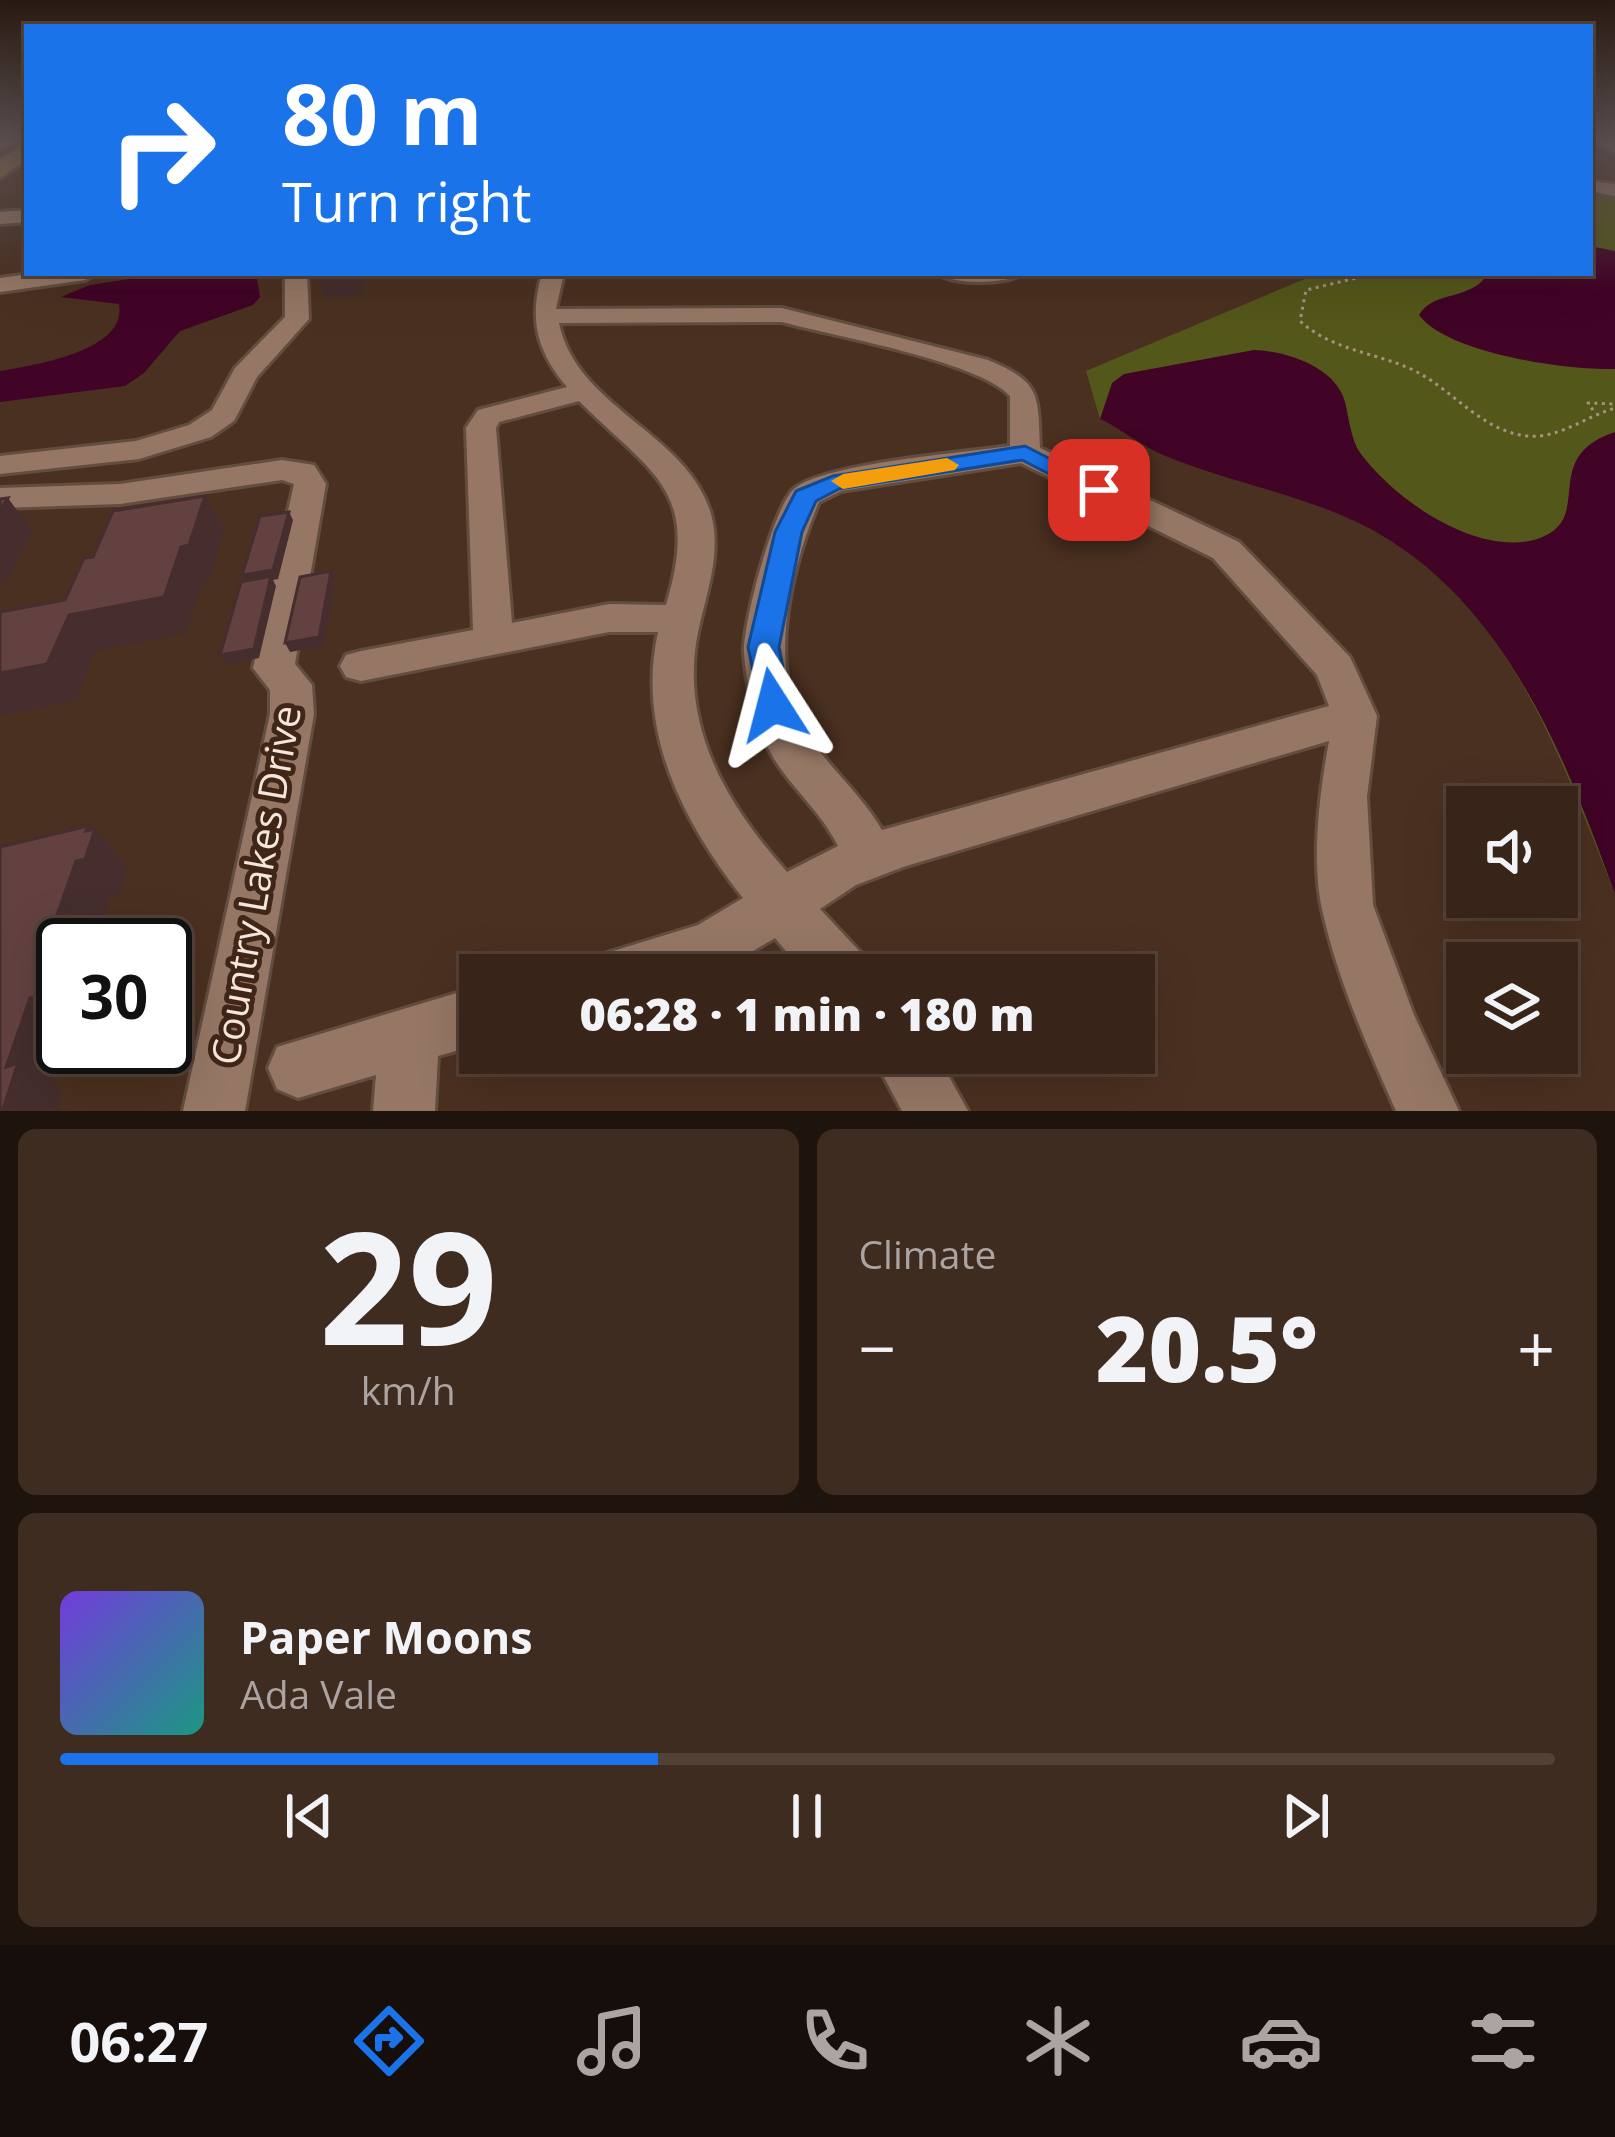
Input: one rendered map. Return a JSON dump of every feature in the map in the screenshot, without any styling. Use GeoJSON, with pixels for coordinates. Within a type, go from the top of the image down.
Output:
{"type":"FeatureCollection","features":[{"type":"Feature","properties":{"kind":"street"},"geometry":{"type":"LineString","coordinates":[[0,285],[64,276]]}},
{"type":"Feature","properties":{"kind":"street"},"geometry":{"type":"LineString","coordinates":[[0,465],[157,446],[216,422],[245,374],[297,319],[296,276]]}},
{"type":"Feature","properties":{"kind":"street"},"geometry":{"type":"LineString","coordinates":[[552,276],[546,289],[547,316],[555,346],[584,391],[669,470],[695,516],[698,552],[680,619],[673,688],[687,758],[717,823],[824,954]]}},
{"type":"Feature","properties":{"kind":"street"},"geometry":{"type":"LineString","coordinates":[[547,316],[782,315],[978,366],[1009,379],[1024,395],[1025,453]]}},
{"type":"Feature","properties":{"kind":"street"},"geometry":{"type":"LineString","coordinates":[[493,640],[481,428],[488,416],[584,391]]}},
{"type":"Feature","properties":{"kind":"street"},"geometry":{"type":"LineString","coordinates":[[870,857],[846,812],[789,745],[773,705],[764,647],[789,532],[805,496],[833,483],[1025,453],[1226,550],[1335,668],[1355,716],[1343,797],[1347,905],[1389,1028],[1428,1111]]}},
{"type":"Feature","properties":{"kind":"street","name":"Country Lakes Drive"},"geometry":{"type":"LineString","coordinates":[[0,498],[120,494],[282,470],[303,472],[310,484],[274,668],[291,685],[292,714],[214,1111]]}},
{"type":"Feature","properties":{"kind":"street"},"geometry":{"type":"LineString","coordinates":[[361,666],[609,618],[680,619]]}},
{"type":"Feature","properties":{"kind":"street"},"geometry":{"type":"LineString","coordinates":[[693,954],[710,949],[838,869],[870,857],[1355,716]]}},
{"type":"Feature","properties":{"kind":"street"},"geometry":{"type":"LineString","coordinates":[[298,1068],[459,1021]]}},
{"type":"Feature","properties":{"kind":"street"},"geometry":{"type":"LineString","coordinates":[[404,1111],[410,1035]]}},
{"type":"Feature","properties":{"kind":"street"},"geometry":{"type":"LineString","coordinates":[[914,1074],[937,1111]]}},
{"type":"Feature","properties":{"kind":"path"},"geometry":{"type":"LineString","coordinates":[[1364,276],[1306,290],[1300,301],[1300,321],[1330,343],[1423,374],[1468,411],[1514,434],[1544,436],[1615,406]]}},
{"type":"Feature","properties":{"kind":"path"},"geometry":{"type":"LineString","coordinates":[[1594,412],[1588,403],[1615,406]]}},
{"type":"Feature","properties":{"kind":"shaded area"},"geometry":{"type":"Polygon","coordinates":[[[1593,192],[1615,196],[1615,894],[1578,803],[1578,786],[1571,786],[1518,676],[1446,584],[1400,547],[1345,517],[1185,464],[1100,419],[1086,371],[1312,276],[1593,276],[1593,192]]]}},
{"type":"Feature","properties":{"kind":"shaded area"},"geometry":{"type":"Polygon","coordinates":[[[1593,247],[1615,251],[1615,369],[1510,357],[1455,340],[1419,315],[1434,302],[1486,276],[1593,276],[1593,247]]]}},
{"type":"Feature","properties":{"kind":"shaded area"},"geometry":{"type":"Polygon","coordinates":[[[148,276],[256,276],[260,297],[253,305],[180,331],[144,373],[125,386],[0,402],[0,371],[76,353],[109,333],[118,320],[119,304],[61,297],[90,285],[148,276]]]}},
{"type":"Feature","properties":{"kind":"shaded area"},"geometry":{"type":"Polygon","coordinates":[[[1254,350],[1308,363],[1340,390],[1355,443],[1376,472],[1439,521],[1489,540],[1537,539],[1555,530],[1564,518],[1578,457],[1592,443],[1615,432],[1615,894],[1578,798],[1578,786],[1573,786],[1518,676],[1484,627],[1444,583],[1398,546],[1345,517],[1163,455],[1100,419],[1112,383],[1124,374],[1254,350]]]}},
{"type":"Feature","properties":{"kind":"building"},"geometry":{"type":"Polygon","coordinates":[[[205,496],[189,545],[181,547],[164,597],[69,615],[47,664],[0,673],[0,612],[65,600],[84,558],[93,557],[113,511],[205,496]]]}},
{"type":"Feature","properties":{"kind":"building"},"geometry":{"type":"Polygon","coordinates":[[[289,512],[273,570],[242,575],[260,516],[289,512]]]}},
{"type":"Feature","properties":{"kind":"building"},"geometry":{"type":"Polygon","coordinates":[[[331,571],[319,637],[285,643],[300,577],[331,571]]]}},
{"type":"Feature","properties":{"kind":"building"},"geometry":{"type":"Polygon","coordinates":[[[271,576],[254,649],[220,655],[241,582],[271,576]]]}},
{"type":"Feature","properties":{"kind":"building"},"geometry":{"type":"Polygon","coordinates":[[[88,826],[86,831],[95,829],[85,859],[76,861],[57,915],[68,912],[66,918],[36,918],[36,996],[30,998],[6,1067],[18,1063],[0,1110],[0,847],[88,826]]]}},
{"type":"Feature","properties":{"kind":"slow traffic"},"geometry":{"type":"LineString","coordinates":[[843,481],[947,465]]}},
{"type":"Feature","properties":{"kind":"route"},"geometry":{"type":"LineString","coordinates":[[773,705],[764,647],[789,532],[805,496],[833,483],[1025,453],[1099,490]]}}]}
